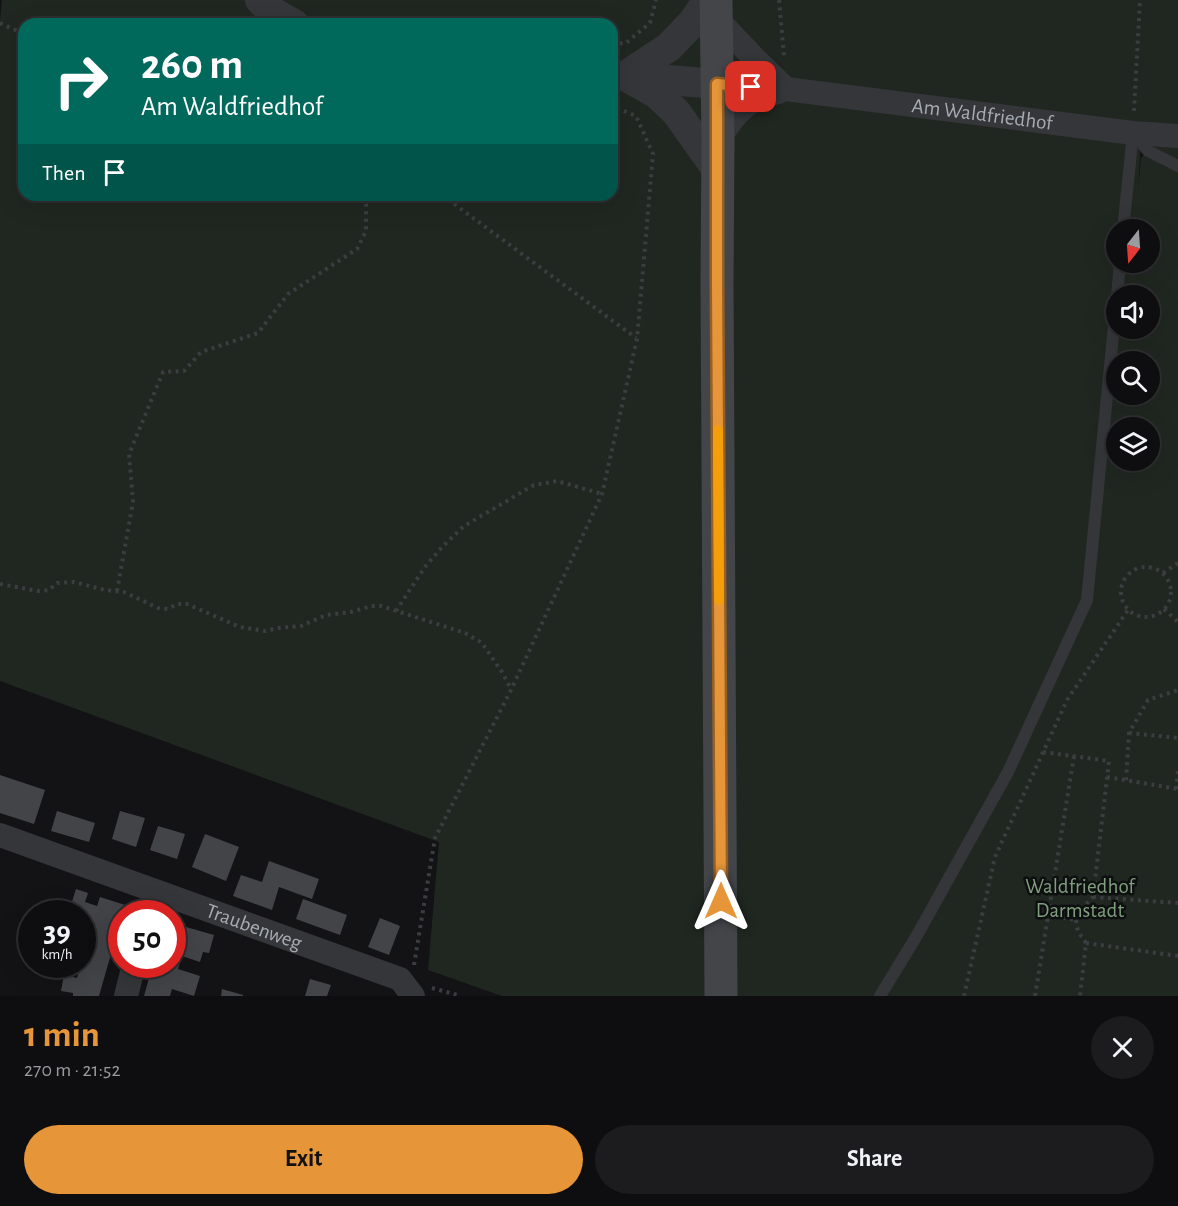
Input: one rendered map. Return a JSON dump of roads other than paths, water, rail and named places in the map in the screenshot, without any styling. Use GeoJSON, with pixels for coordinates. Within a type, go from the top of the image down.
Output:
{"type":"FeatureCollection","features":[{"type":"Feature","properties":{"kind":"main road"},"geometry":{"type":"LineString","coordinates":[[713,6],[718,155],[721,996]]}},
{"type":"Feature","properties":{"kind":"street"},"geometry":{"type":"LineString","coordinates":[[260,0],[284,18]]}},
{"type":"Feature","properties":{"kind":"street"},"geometry":{"type":"LineString","coordinates":[[619,75],[669,47],[692,23],[713,6],[754,58],[786,89]]}},
{"type":"Feature","properties":{"kind":"street"},"geometry":{"type":"LineString","coordinates":[[619,75],[717,84]]}},
{"type":"Feature","properties":{"kind":"street"},"geometry":{"type":"LineString","coordinates":[[619,75],[657,94],[718,155]]}},
{"type":"Feature","properties":{"kind":"street","name":"Am Waldfriedhof"},"geometry":{"type":"LineString","coordinates":[[717,84],[786,89],[1133,133],[1178,136]]}},
{"type":"Feature","properties":{"kind":"street","name":"Am Waldfriedhof"},"geometry":{"type":"LineString","coordinates":[[718,155],[732,119],[754,100],[786,89]]}},
{"type":"Feature","properties":{"kind":"street","name":"Traubenweg"},"geometry":{"type":"LineString","coordinates":[[0,835],[145,900]]}},
{"type":"Feature","properties":{"kind":"street","name":"Traubenweg"},"geometry":{"type":"LineString","coordinates":[[186,914],[400,980],[409,990]]}},
{"type":"Feature","properties":{"kind":"street"},"geometry":{"type":"LineString","coordinates":[[126,996],[130,978]]}},
{"type":"Feature","properties":{"kind":"lane"},"geometry":{"type":"LineString","coordinates":[[1133,133],[1148,151],[1178,166]]}},
{"type":"Feature","properties":{"kind":"lane"},"geometry":{"type":"LineString","coordinates":[[1124,219],[1133,133]]}},
{"type":"Feature","properties":{"kind":"lane"},"geometry":{"type":"LineString","coordinates":[[880,996],[916,937],[1008,772],[1087,600],[1113,339]]}},
{"type":"Feature","properties":{"kind":"park label","name":"Waldfriedhof Darmstadt"},"geometry":{"type":"Point","coordinates":[1080,898]}}]}
